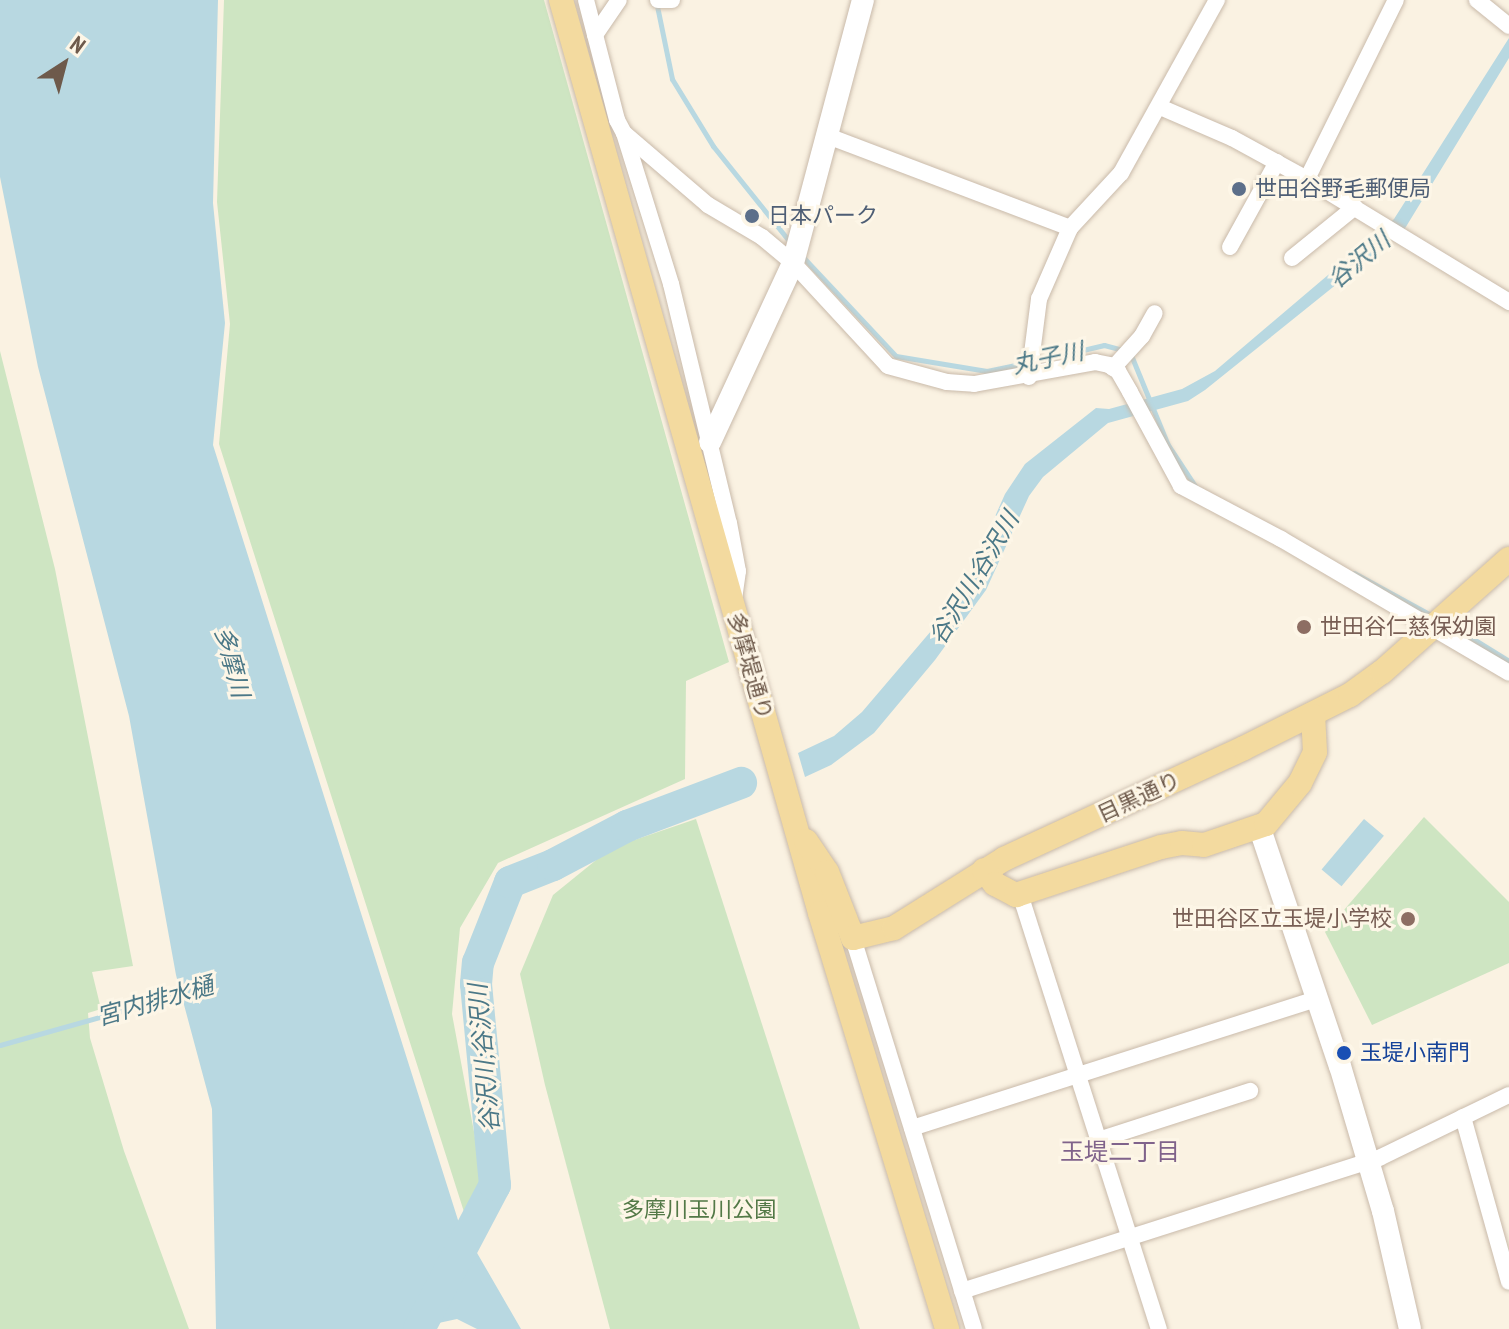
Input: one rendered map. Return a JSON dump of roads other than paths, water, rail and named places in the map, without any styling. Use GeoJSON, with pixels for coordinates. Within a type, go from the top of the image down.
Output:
{"type":"FeatureCollection","features":[{"type":"Feature","properties":{"kind":"main road","name":"多摩堤通り"},"geometry":{"type":"LineString","coordinates":[[561,0],[867,1074],[947,1329]]}},
{"type":"Feature","properties":{"kind":"main road","name":"目黒通り"},"geometry":{"type":"LineString","coordinates":[[853,938],[894,928],[984,870],[1313,716],[1368,683],[1509,559]]}},
{"type":"Feature","properties":{"kind":"main road"},"geometry":{"type":"LineString","coordinates":[[984,870],[995,884],[1010,895],[1020,894],[1161,847],[1182,843],[1204,845],[1259,826],[1269,821],[1300,783],[1315,752],[1313,716]]}},
{"type":"Feature","properties":{"kind":"main road"},"geometry":{"type":"LineString","coordinates":[[797,831],[821,861],[853,938]]}},
{"type":"Feature","properties":{"kind":"street"},"geometry":{"type":"LineString","coordinates":[[586,0],[617,120],[624,133],[671,284],[710,442],[738,571],[733,606]]}},
{"type":"Feature","properties":{"kind":"street"},"geometry":{"type":"LineString","coordinates":[[595,35],[619,0]]}},
{"type":"Feature","properties":{"kind":"street"},"geometry":{"type":"LineString","coordinates":[[660,0],[672,0]]}},
{"type":"Feature","properties":{"kind":"street"},"geometry":{"type":"LineString","coordinates":[[710,442],[794,259],[863,0]]}},
{"type":"Feature","properties":{"kind":"street"},"geometry":{"type":"LineString","coordinates":[[1307,179],[1396,0]]}},
{"type":"Feature","properties":{"kind":"street"},"geometry":{"type":"LineString","coordinates":[[1477,0],[1509,26]]}},
{"type":"Feature","properties":{"kind":"street"},"geometry":{"type":"LineString","coordinates":[[1030,373],[1030,348],[1039,299],[1070,228],[1121,173],[1160,107],[1212,1]]}},
{"type":"Feature","properties":{"kind":"street"},"geometry":{"type":"LineString","coordinates":[[1160,107],[1232,138],[1277,162],[1509,302]]}},
{"type":"Feature","properties":{"kind":"street"},"geometry":{"type":"LineString","coordinates":[[624,133],[708,205],[794,259],[888,366],[947,382],[974,384],[1095,362],[1113,368],[1130,392],[1181,486],[1439,621],[1509,673]]}},
{"type":"Feature","properties":{"kind":"street"},"geometry":{"type":"LineString","coordinates":[[828,136],[1070,228]]}},
{"type":"Feature","properties":{"kind":"street"},"geometry":{"type":"LineString","coordinates":[[1230,247],[1277,162]]}},
{"type":"Feature","properties":{"kind":"street"},"geometry":{"type":"LineString","coordinates":[[1292,258],[1355,207]]}},
{"type":"Feature","properties":{"kind":"street"},"geometry":{"type":"LineString","coordinates":[[1113,368],[1142,336],[1155,313]]}},
{"type":"Feature","properties":{"kind":"street"},"geometry":{"type":"LineString","coordinates":[[1259,826],[1368,1160],[1410,1329]]}},
{"type":"Feature","properties":{"kind":"street"},"geometry":{"type":"LineString","coordinates":[[1020,894],[1159,1329]]}},
{"type":"Feature","properties":{"kind":"street"},"geometry":{"type":"LineString","coordinates":[[853,938],[974,1329]]}},
{"type":"Feature","properties":{"kind":"street"},"geometry":{"type":"LineString","coordinates":[[912,1128],[1316,999]]}},
{"type":"Feature","properties":{"kind":"street"},"geometry":{"type":"LineString","coordinates":[[1098,1140],[1250,1091]]}},
{"type":"Feature","properties":{"kind":"street"},"geometry":{"type":"LineString","coordinates":[[962,1291],[1379,1158],[1509,1095]]}},
{"type":"Feature","properties":{"kind":"street"},"geometry":{"type":"LineString","coordinates":[[1463,1117],[1509,1282]]}},
{"type":"Feature","properties":{"kind":"water","name":"多摩川"},"geometry":{"type":"Polygon","coordinates":[[[0,0],[218,0],[213,203],[225,323],[213,445],[458,1220],[521,1329],[477,1329],[457,1319],[434,1324],[432,1329],[216,1329],[212,1109],[176,975],[129,716],[38,367],[0,177],[0,0]]]}},
{"type":"Feature","properties":{"kind":"water","name":"谷沢川"},"geometry":{"type":"Polygon","coordinates":[[[1509,38],[1509,58],[1404,230],[1205,390],[1188,401],[1108,423],[1043,477],[1029,496],[986,590],[935,660],[874,733],[831,765],[805,777],[798,753],[834,736],[862,712],[937,624],[965,584],[1005,494],[1025,464],[1096,408],[1109,409],[1182,389],[1215,371],[1394,219],[1509,38]]]}},
{"type":"Feature","properties":{"kind":"water"},"geometry":{"type":"Polygon","coordinates":[[[1364,819],[1384,836],[1341,886],[1322,870],[1364,819]]]}},
{"type":"Feature","properties":{"kind":"waterway","name":"丸子川"},"geometry":{"type":"LineString","coordinates":[[656,1],[672,79],[713,146],[790,242]]}},
{"type":"Feature","properties":{"kind":"waterway","name":"丸子川"},"geometry":{"type":"LineString","coordinates":[[802,256],[896,356],[987,371],[1026,363]]}},
{"type":"Feature","properties":{"kind":"waterway","name":"丸子川"},"geometry":{"type":"LineString","coordinates":[[1036,361],[1104,345],[1123,350]]}},
{"type":"Feature","properties":{"kind":"waterway","name":"丸子川"},"geometry":{"type":"LineString","coordinates":[[1131,355],[1168,445],[1195,486]]}},
{"type":"Feature","properties":{"kind":"waterway","name":"丸子川"},"geometry":{"type":"LineString","coordinates":[[1354,573],[1433,616]]}},
{"type":"Feature","properties":{"kind":"waterway","name":"丸子川"},"geometry":{"type":"LineString","coordinates":[[1449,624],[1509,661]]}},
{"type":"Feature","properties":{"kind":"waterway","name":"谷沢川;谷沢川"},"geometry":{"type":"LineString","coordinates":[[419,1329],[495,1185],[476,984],[478,963],[510,882],[553,865],[627,826],[741,783]]}},
{"type":"Feature","properties":{"kind":"waterway","name":"宮内排水樋"},"geometry":{"type":"LineString","coordinates":[[0,1045],[188,992]]}},
{"type":"Feature","properties":{"kind":"place","name":"世田谷野毛郵便局"},"geometry":{"type":"Point","coordinates":[1239,189]}},
{"type":"Feature","properties":{"kind":"place","name":"日本パーク"},"geometry":{"type":"Point","coordinates":[752,216]}},
{"type":"Feature","properties":{"kind":"place","name":"世田谷仁慈保幼園"},"geometry":{"type":"Point","coordinates":[1304,627]}},
{"type":"Feature","properties":{"kind":"place","name":"世田谷区立玉堤小学校"},"geometry":{"type":"Point","coordinates":[1408,919]}},
{"type":"Feature","properties":{"kind":"place","name":"玉堤小南門"},"geometry":{"type":"Point","coordinates":[1344,1053]}},
{"type":"Feature","properties":{"kind":"district","name":"玉堤二丁目"},"geometry":{"type":"Point","coordinates":[1120,1152]}},
{"type":"Feature","properties":{"kind":"park label","name":"多摩川玉川公園"},"geometry":{"type":"Point","coordinates":[699,1210]}}]}
